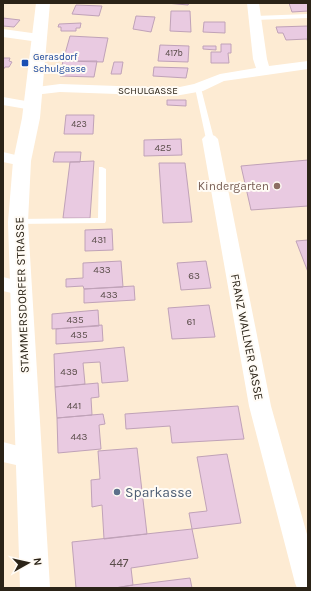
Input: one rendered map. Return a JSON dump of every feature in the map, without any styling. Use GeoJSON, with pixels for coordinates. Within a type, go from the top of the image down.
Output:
{"type":"FeatureCollection","features":[{"type":"Feature","properties":{"kind":"main road","name":"STAMMERSDORFER STRASSE"},"geometry":{"type":"LineString","coordinates":[[35,588],[29,458],[12,286],[18,222],[12,159],[33,98],[43,3]]}},
{"type":"Feature","properties":{"kind":"street"},"geometry":{"type":"LineString","coordinates":[[253,3],[260,59],[264,70]]}},
{"type":"Feature","properties":{"kind":"street"},"geometry":{"type":"LineString","coordinates":[[3,33],[39,38]]}},
{"type":"Feature","properties":{"kind":"street","name":"SCHULGASSE"},"geometry":{"type":"LineString","coordinates":[[3,101],[33,98],[60,88],[175,92],[198,88],[220,78],[264,70],[308,65]]}},
{"type":"Feature","properties":{"kind":"street","name":"FRANZ WALLNER GASSE"},"geometry":{"type":"LineString","coordinates":[[210,139],[260,406],[301,530],[308,583]]}},
{"type":"Feature","properties":{"kind":"street"},"geometry":{"type":"LineString","coordinates":[[3,452],[29,458]]}},
{"type":"Feature","properties":{"kind":"lane"},"geometry":{"type":"LineString","coordinates":[[255,18],[308,16]]}},
{"type":"Feature","properties":{"kind":"lane","name":"FRANZ WALLNER GASSE"},"geometry":{"type":"LineString","coordinates":[[198,88],[210,139]]}},
{"type":"Feature","properties":{"kind":"lane"},"geometry":{"type":"LineString","coordinates":[[18,222],[102,221],[102,169]]}},
{"type":"Feature","properties":{"kind":"building"},"geometry":{"type":"Polygon","coordinates":[[[166,3],[189,3],[188,5],[166,3]]]}},
{"type":"Feature","properties":{"kind":"building"},"geometry":{"type":"Polygon","coordinates":[[[289,3],[308,3],[308,11],[292,12],[289,3]]]}},
{"type":"Feature","properties":{"kind":"building"},"geometry":{"type":"Polygon","coordinates":[[[76,5],[102,6],[99,16],[72,14],[76,5]]]}},
{"type":"Feature","properties":{"kind":"building"},"geometry":{"type":"Polygon","coordinates":[[[171,11],[190,11],[191,32],[170,31],[171,11]]]}},
{"type":"Feature","properties":{"kind":"building"},"geometry":{"type":"Polygon","coordinates":[[[136,16],[155,17],[151,32],[133,29],[136,16]]]}},
{"type":"Feature","properties":{"kind":"building"},"geometry":{"type":"Polygon","coordinates":[[[3,18],[20,20],[14,27],[3,26],[3,18]]]}},
{"type":"Feature","properties":{"kind":"building"},"geometry":{"type":"Polygon","coordinates":[[[204,22],[225,22],[225,33],[203,32],[204,22]]]}},
{"type":"Feature","properties":{"kind":"building"},"geometry":{"type":"Polygon","coordinates":[[[81,23],[80,28],[76,28],[76,31],[61,31],[61,27],[58,27],[59,24],[81,23]]]}},
{"type":"Feature","properties":{"kind":"building"},"geometry":{"type":"Polygon","coordinates":[[[308,26],[308,43],[307,39],[286,40],[283,33],[278,33],[276,27],[308,26]]]}},
{"type":"Feature","properties":{"kind":"building"},"geometry":{"type":"Polygon","coordinates":[[[70,36],[108,38],[103,62],[63,61],[70,36]]]}},
{"type":"Feature","properties":{"kind":"building"},"geometry":{"type":"Polygon","coordinates":[[[221,44],[231,44],[231,53],[228,53],[229,63],[211,63],[211,52],[221,52],[221,44]]]}},
{"type":"Feature","properties":{"kind":"building"},"geometry":{"type":"Polygon","coordinates":[[[160,45],[189,46],[188,62],[158,61],[160,45]]]}},
{"type":"Feature","properties":{"kind":"building"},"geometry":{"type":"Polygon","coordinates":[[[203,46],[216,46],[216,50],[203,49],[203,46]]]}},
{"type":"Feature","properties":{"kind":"building"},"geometry":{"type":"Polygon","coordinates":[[[3,58],[10,58],[9,61],[12,62],[9,67],[5,67],[3,70],[3,58]]]}},
{"type":"Feature","properties":{"kind":"building"},"geometry":{"type":"Polygon","coordinates":[[[63,61],[97,61],[94,77],[60,76],[63,61]]]}},
{"type":"Feature","properties":{"kind":"building"},"geometry":{"type":"Polygon","coordinates":[[[114,62],[123,62],[121,74],[111,74],[114,62]]]}},
{"type":"Feature","properties":{"kind":"building"},"geometry":{"type":"Polygon","coordinates":[[[154,67],[188,68],[186,78],[153,76],[154,67]]]}},
{"type":"Feature","properties":{"kind":"building"},"geometry":{"type":"Polygon","coordinates":[[[167,100],[186,100],[186,106],[167,105],[167,100]]]}},
{"type":"Feature","properties":{"kind":"building"},"geometry":{"type":"Polygon","coordinates":[[[66,115],[94,115],[93,134],[64,134],[66,115]]]}},
{"type":"Feature","properties":{"kind":"building"},"geometry":{"type":"Polygon","coordinates":[[[181,139],[182,155],[144,156],[144,140],[181,139]]]}},
{"type":"Feature","properties":{"kind":"building"},"geometry":{"type":"Polygon","coordinates":[[[55,152],[81,152],[80,162],[53,162],[55,152]]]}},
{"type":"Feature","properties":{"kind":"building","name":"Kindergarten"},"geometry":{"type":"Polygon","coordinates":[[[308,160],[308,206],[251,210],[241,166],[308,160]]]}},
{"type":"Feature","properties":{"kind":"building"},"geometry":{"type":"Polygon","coordinates":[[[94,161],[90,218],[63,218],[70,162],[94,161]]]}},
{"type":"Feature","properties":{"kind":"building"},"geometry":{"type":"Polygon","coordinates":[[[159,163],[185,163],[192,222],[163,223],[159,163]]]}},
{"type":"Feature","properties":{"kind":"building"},"geometry":{"type":"Polygon","coordinates":[[[112,229],[113,250],[85,251],[85,230],[112,229]]]}},
{"type":"Feature","properties":{"kind":"building"},"geometry":{"type":"Polygon","coordinates":[[[308,240],[308,272],[296,241],[308,240]]]}},
{"type":"Feature","properties":{"kind":"building"},"geometry":{"type":"Polygon","coordinates":[[[121,261],[123,287],[84,289],[83,286],[66,287],[66,279],[83,278],[83,263],[121,261]]]}},
{"type":"Feature","properties":{"kind":"building"},"geometry":{"type":"Polygon","coordinates":[[[206,261],[211,288],[181,290],[177,263],[206,261]]]}},
{"type":"Feature","properties":{"kind":"building"},"geometry":{"type":"Polygon","coordinates":[[[134,286],[135,300],[84,303],[84,289],[134,286]]]}},
{"type":"Feature","properties":{"kind":"building"},"geometry":{"type":"Polygon","coordinates":[[[209,305],[215,337],[172,339],[168,308],[209,305]]]}},
{"type":"Feature","properties":{"kind":"building"},"geometry":{"type":"Polygon","coordinates":[[[98,310],[99,326],[52,329],[52,314],[98,310]]]}},
{"type":"Feature","properties":{"kind":"building"},"geometry":{"type":"Polygon","coordinates":[[[102,325],[103,341],[56,344],[56,329],[102,325]]]}},
{"type":"Feature","properties":{"kind":"building"},"geometry":{"type":"Polygon","coordinates":[[[124,347],[128,381],[102,383],[100,362],[83,363],[85,384],[55,387],[54,354],[124,347]]]}},
{"type":"Feature","properties":{"kind":"building"},"geometry":{"type":"Polygon","coordinates":[[[98,383],[99,397],[91,398],[92,415],[57,418],[55,387],[98,383]]]}},
{"type":"Feature","properties":{"kind":"building"},"geometry":{"type":"Polygon","coordinates":[[[238,406],[244,439],[172,443],[170,426],[126,429],[125,414],[238,406]]]}},
{"type":"Feature","properties":{"kind":"building"},"geometry":{"type":"Polygon","coordinates":[[[103,414],[105,424],[99,425],[101,449],[58,453],[57,418],[103,414]]]}},
{"type":"Feature","properties":{"kind":"building","name":"Sparkasse"},"geometry":{"type":"Polygon","coordinates":[[[137,448],[147,534],[104,539],[102,505],[92,507],[91,480],[100,479],[98,451],[137,448]]]}},
{"type":"Feature","properties":{"kind":"building"},"geometry":{"type":"Polygon","coordinates":[[[227,454],[241,523],[192,529],[189,513],[207,511],[197,457],[227,454]]]}},
{"type":"Feature","properties":{"kind":"building"},"geometry":{"type":"Polygon","coordinates":[[[192,529],[198,558],[131,568],[133,585],[115,588],[76,588],[72,542],[192,529]]]}},
{"type":"Feature","properties":{"kind":"building"},"geometry":{"type":"Polygon","coordinates":[[[190,578],[192,588],[115,588],[133,585],[190,578]]]}},
{"type":"Feature","properties":{"kind":"place","name":"Gerasdorf Schulgasse"},"geometry":{"type":"Point","coordinates":[25,63]}},
{"type":"Feature","properties":{"kind":"place","name":"Kindergarten"},"geometry":{"type":"Point","coordinates":[277,186]}},
{"type":"Feature","properties":{"kind":"place","name":"Sparkasse"},"geometry":{"type":"Point","coordinates":[117,492]}}]}
